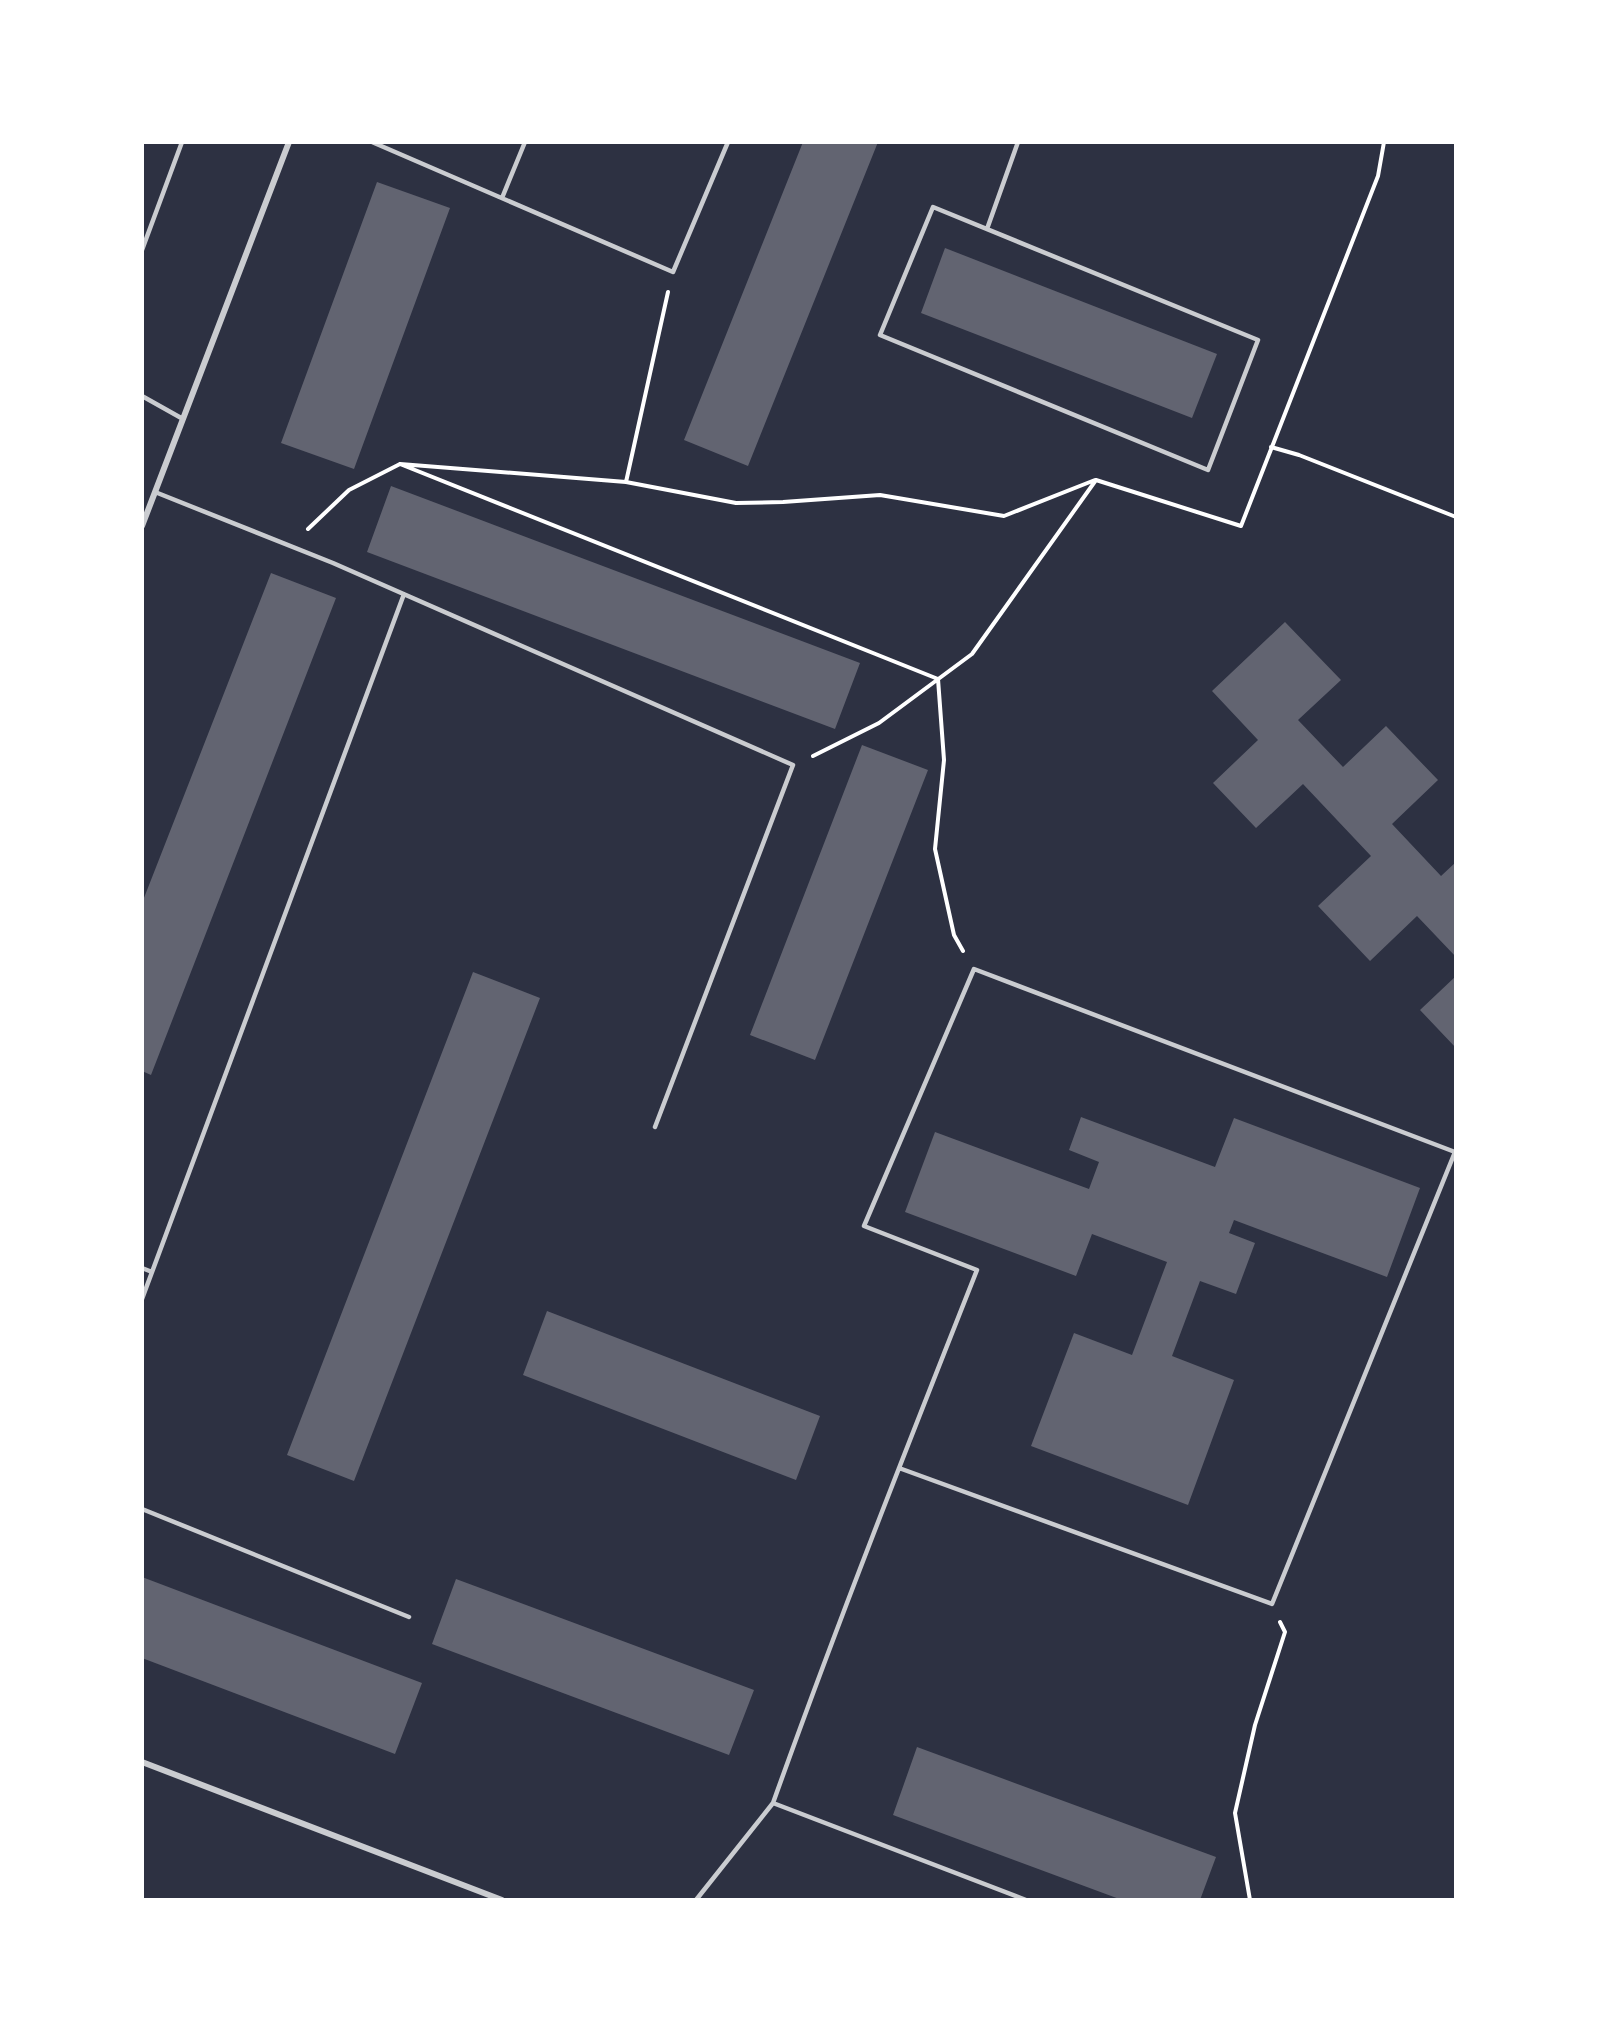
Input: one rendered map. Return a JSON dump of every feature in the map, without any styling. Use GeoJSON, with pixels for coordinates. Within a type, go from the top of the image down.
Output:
{"type":"FeatureCollection","features":[{"type":"Feature","properties":{"kind":"street"},"geometry":{"type":"LineString","coordinates":[[142,526],[289,142]]}},
{"type":"Feature","properties":{"kind":"street"},"geometry":{"type":"LineString","coordinates":[[142,1762],[502,1899]]}},
{"type":"Feature","properties":{"kind":"lane"},"geometry":{"type":"LineString","coordinates":[[142,250],[182,142]]}},
{"type":"Feature","properties":{"kind":"lane"},"geometry":{"type":"LineString","coordinates":[[372,142],[673,272],[728,142]]}},
{"type":"Feature","properties":{"kind":"lane"},"geometry":{"type":"LineString","coordinates":[[502,198],[525,142]]}},
{"type":"Feature","properties":{"kind":"lane"},"geometry":{"type":"LineString","coordinates":[[987,229],[1018,142]]}},
{"type":"Feature","properties":{"kind":"lane"},"geometry":{"type":"LineString","coordinates":[[933,207],[987,229],[1258,340],[1208,470],[880,335],[933,207]]}},
{"type":"Feature","properties":{"kind":"lane"},"geometry":{"type":"LineString","coordinates":[[142,396],[183,419]]}},
{"type":"Feature","properties":{"kind":"lane"},"geometry":{"type":"LineString","coordinates":[[155,492],[404,594],[793,765],[655,1126]]}},
{"type":"Feature","properties":{"kind":"lane"},"geometry":{"type":"LineString","coordinates":[[142,1299],[404,594]]}},
{"type":"Feature","properties":{"kind":"lane"},"geometry":{"type":"LineString","coordinates":[[696,1899],[773,1803],[823,1662],[899,1467],[977,1270],[864,1226],[974,969],[1455,1152],[1272,1604],[899,1467]]}},
{"type":"Feature","properties":{"kind":"lane"},"geometry":{"type":"LineString","coordinates":[[142,1268],[152,1272]]}},
{"type":"Feature","properties":{"kind":"lane"},"geometry":{"type":"LineString","coordinates":[[142,1509],[409,1617]]}},
{"type":"Feature","properties":{"kind":"lane"},"geometry":{"type":"LineString","coordinates":[[773,1803],[1026,1899]]}},
{"type":"Feature","properties":{"kind":"path"},"geometry":{"type":"LineString","coordinates":[[291,546],[350,490],[400,464],[626,482],[736,503],[880,495],[1004,516],[1095,480],[1240,526],[1378,176],[1384,142]]}},
{"type":"Feature","properties":{"kind":"path"},"geometry":{"type":"LineString","coordinates":[[626,482],[673,272]]}},
{"type":"Feature","properties":{"kind":"path"},"geometry":{"type":"LineString","coordinates":[[1271,447],[1299,454],[1455,517]]}},
{"type":"Feature","properties":{"kind":"path"},"geometry":{"type":"LineString","coordinates":[[400,464],[938,679]]}},
{"type":"Feature","properties":{"kind":"path"},"geometry":{"type":"LineString","coordinates":[[793,765],[879,723],[972,654],[1095,480]]}},
{"type":"Feature","properties":{"kind":"path"},"geometry":{"type":"LineString","coordinates":[[938,679],[944,760],[935,849],[954,935],[974,969]]}},
{"type":"Feature","properties":{"kind":"path"},"geometry":{"type":"LineString","coordinates":[[1250,1899],[1235,1812],[1255,1725],[1286,1632],[1272,1604]]}},
{"type":"Feature","properties":{"kind":"building"},"geometry":{"type":"Polygon","coordinates":[[[803,142],[878,142],[748,466],[684,440],[803,142]]]}},
{"type":"Feature","properties":{"kind":"building"},"geometry":{"type":"Polygon","coordinates":[[[377,182],[450,208],[354,469],[281,443],[377,182]]]}},
{"type":"Feature","properties":{"kind":"building"},"geometry":{"type":"Polygon","coordinates":[[[945,248],[1217,354],[1192,418],[921,313],[945,248]]]}},
{"type":"Feature","properties":{"kind":"building"},"geometry":{"type":"Polygon","coordinates":[[[391,486],[860,663],[835,729],[367,552],[391,486]]]}},
{"type":"Feature","properties":{"kind":"building"},"geometry":{"type":"Polygon","coordinates":[[[271,573],[336,598],[151,1075],[142,1071],[142,903],[271,573]]]}},
{"type":"Feature","properties":{"kind":"building"},"geometry":{"type":"Polygon","coordinates":[[[1285,622],[1341,680],[1298,720],[1343,767],[1386,726],[1438,780],[1392,824],[1441,876],[1456,862],[1456,957],[1417,916],[1370,961],[1318,906],[1371,856],[1303,784],[1256,828],[1213,783],[1258,740],[1212,691],[1285,622]]]}},
{"type":"Feature","properties":{"kind":"building"},"geometry":{"type":"Polygon","coordinates":[[[862,745],[928,770],[815,1060],[750,1035],[862,745]]]}},
{"type":"Feature","properties":{"kind":"building"},"geometry":{"type":"Polygon","coordinates":[[[473,972],[540,998],[354,1481],[287,1455],[473,972]]]}},
{"type":"Feature","properties":{"kind":"building"},"geometry":{"type":"Polygon","coordinates":[[[1456,976],[1456,1048],[1420,1010],[1456,976]]]}},
{"type":"Feature","properties":{"kind":"building"},"geometry":{"type":"Polygon","coordinates":[[[1081,1117],[1215,1167],[1234,1118],[1420,1188],[1387,1277],[1234,1220],[1229,1233],[1255,1243],[1236,1294],[1200,1281],[1172,1356],[1234,1380],[1188,1505],[1031,1446],[1074,1333],[1132,1355],[1167,1262],[1092,1234],[1076,1276],[905,1212],[935,1132],[1089,1189],[1099,1162],[1069,1150],[1081,1117]]]}},
{"type":"Feature","properties":{"kind":"building"},"geometry":{"type":"Polygon","coordinates":[[[547,1311],[820,1416],[796,1480],[523,1375],[547,1311]]]}},
{"type":"Feature","properties":{"kind":"building"},"geometry":{"type":"Polygon","coordinates":[[[142,1577],[422,1683],[395,1754],[142,1658],[142,1577]]]}},
{"type":"Feature","properties":{"kind":"building"},"geometry":{"type":"Polygon","coordinates":[[[456,1579],[754,1690],[729,1755],[432,1644],[456,1579]]]}},
{"type":"Feature","properties":{"kind":"building"},"geometry":{"type":"Polygon","coordinates":[[[917,1747],[1216,1857],[1200,1900],[1122,1900],[893,1815],[917,1747]]]}}]}
